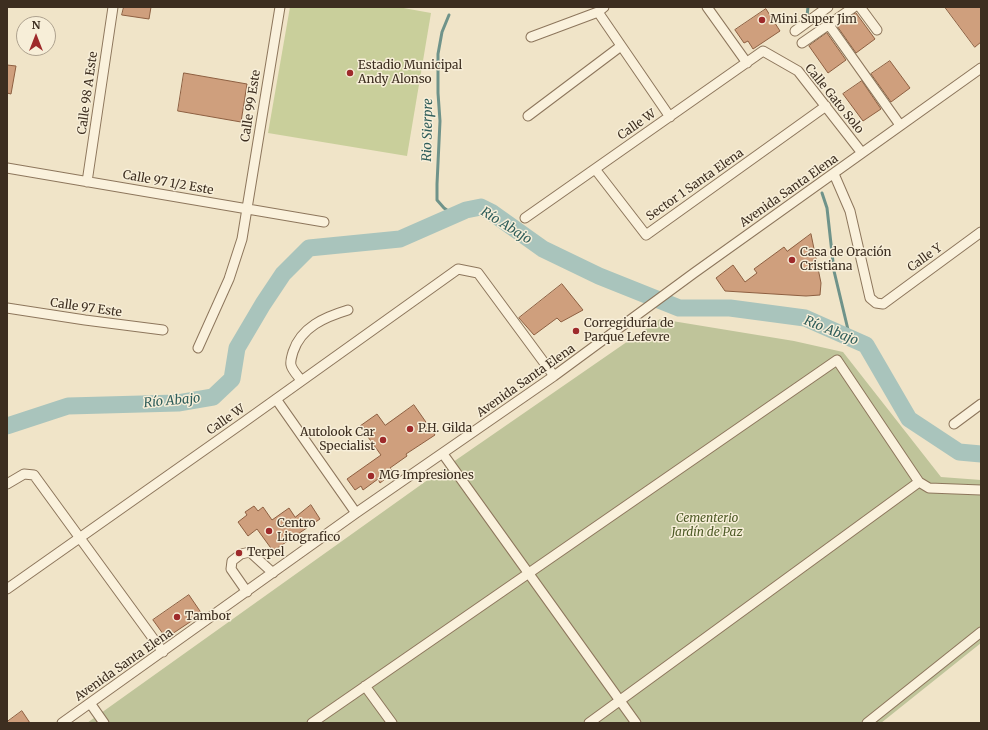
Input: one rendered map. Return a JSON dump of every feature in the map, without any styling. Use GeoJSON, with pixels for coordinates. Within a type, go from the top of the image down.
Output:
{"type":"FeatureCollection","features":[{"type":"Feature","properties":{"kind":"street","name":"Calle 98 A Este"},"geometry":{"type":"LineString","coordinates":[[87,182],[113,7]]}},
{"type":"Feature","properties":{"kind":"street","name":"Calle 99 Este"},"geometry":{"type":"LineString","coordinates":[[198,348],[229,280],[242,238],[280,7]]}},
{"type":"Feature","properties":{"kind":"street"},"geometry":{"type":"LineString","coordinates":[[707,7],[748,63]]}},
{"type":"Feature","properties":{"kind":"street"},"geometry":{"type":"LineString","coordinates":[[795,30],[828,7]]}},
{"type":"Feature","properties":{"kind":"street"},"geometry":{"type":"LineString","coordinates":[[802,43],[854,7]]}},
{"type":"Feature","properties":{"kind":"street"},"geometry":{"type":"LineString","coordinates":[[860,7],[877,30]]}},
{"type":"Feature","properties":{"kind":"street"},"geometry":{"type":"LineString","coordinates":[[531,37],[601,9],[621,46],[670,117]]}},
{"type":"Feature","properties":{"kind":"street"},"geometry":{"type":"LineString","coordinates":[[829,25],[900,125]]}},
{"type":"Feature","properties":{"kind":"street"},"geometry":{"type":"LineString","coordinates":[[528,116],[621,46]]}},
{"type":"Feature","properties":{"kind":"street","name":"Calle W"},"geometry":{"type":"LineString","coordinates":[[525,218],[748,63],[763,51]]}},
{"type":"Feature","properties":{"kind":"street","name":"Calle Gato Solo"},"geometry":{"type":"LineString","coordinates":[[763,51],[798,71],[862,153]]}},
{"type":"Feature","properties":{"kind":"street","name":"Avenida Santa Elena"},"geometry":{"type":"LineString","coordinates":[[62,723],[356,513],[554,376],[694,273],[981,68]]}},
{"type":"Feature","properties":{"kind":"street","name":"Sector 1 Santa Elena"},"geometry":{"type":"LineString","coordinates":[[595,169],[646,235],[826,106]]}},
{"type":"Feature","properties":{"kind":"street","name":"Calle 97 1/2 Este"},"geometry":{"type":"LineString","coordinates":[[7,168],[324,222]]}},
{"type":"Feature","properties":{"kind":"street","name":"Calle Y"},"geometry":{"type":"LineString","coordinates":[[834,174],[850,211],[870,298],[876,303],[883,304],[981,232]]}},
{"type":"Feature","properties":{"kind":"street","name":"Calle W"},"geometry":{"type":"LineString","coordinates":[[7,589],[458,269],[478,273],[554,376]]}},
{"type":"Feature","properties":{"kind":"street","name":"Calle 97 Este"},"geometry":{"type":"LineString","coordinates":[[7,308],[163,330]]}},
{"type":"Feature","properties":{"kind":"street"},"geometry":{"type":"LineString","coordinates":[[301,380],[291,365],[296,342],[309,327],[332,315],[348,310]]}},
{"type":"Feature","properties":{"kind":"street"},"geometry":{"type":"LineString","coordinates":[[312,723],[837,360],[919,482],[929,488],[981,490]]}},
{"type":"Feature","properties":{"kind":"street"},"geometry":{"type":"LineString","coordinates":[[276,399],[356,513]]}},
{"type":"Feature","properties":{"kind":"street"},"geometry":{"type":"LineString","coordinates":[[954,424],[981,404]]}},
{"type":"Feature","properties":{"kind":"street"},"geometry":{"type":"LineString","coordinates":[[443,454],[636,723]]}},
{"type":"Feature","properties":{"kind":"street"},"geometry":{"type":"LineString","coordinates":[[7,484],[24,474],[34,475],[163,652]]}},
{"type":"Feature","properties":{"kind":"street"},"geometry":{"type":"LineString","coordinates":[[589,723],[919,482]]}},
{"type":"Feature","properties":{"kind":"street"},"geometry":{"type":"LineString","coordinates":[[247,592],[231,569],[232,561],[241,554],[250,552],[273,573]]}},
{"type":"Feature","properties":{"kind":"street"},"geometry":{"type":"LineString","coordinates":[[867,723],[981,632]]}},
{"type":"Feature","properties":{"kind":"street"},"geometry":{"type":"LineString","coordinates":[[365,686],[392,723]]}},
{"type":"Feature","properties":{"kind":"street"},"geometry":{"type":"LineString","coordinates":[[90,703],[104,723]]}},
{"type":"Feature","properties":{"kind":"green space","name":"Estadio Municipal Andy Alonso"},"geometry":{"type":"Polygon","coordinates":[[[290,7],[398,7],[431,13],[407,156],[268,133],[290,7]]]}},
{"type":"Feature","properties":{"kind":"green space","name":"Cementerio Jardín de Paz"},"geometry":{"type":"Polygon","coordinates":[[[660,319],[794,341],[843,352],[941,477],[981,480],[981,643],[881,723],[87,723],[443,469],[660,319]]]}},
{"type":"Feature","properties":{"kind":"building"},"geometry":{"type":"Polygon","coordinates":[[[124,7],[151,7],[149,19],[122,15],[124,7]]]}},
{"type":"Feature","properties":{"kind":"building"},"geometry":{"type":"Polygon","coordinates":[[[945,7],[981,7],[981,42],[975,47],[945,7]]]}},
{"type":"Feature","properties":{"kind":"building","name":"Mini Super Jim"},"geometry":{"type":"Polygon","coordinates":[[[766,9],[780,31],[753,49],[748,41],[744,43],[735,30],[766,9]]]}},
{"type":"Feature","properties":{"kind":"building"},"geometry":{"type":"Polygon","coordinates":[[[856,13],[875,39],[856,53],[837,26],[856,13]]]}},
{"type":"Feature","properties":{"kind":"building"},"geometry":{"type":"Polygon","coordinates":[[[827,33],[846,60],[828,73],[809,46],[827,33]]]}},
{"type":"Feature","properties":{"kind":"building"},"geometry":{"type":"Polygon","coordinates":[[[890,61],[910,88],[891,102],[871,74],[890,61]]]}},
{"type":"Feature","properties":{"kind":"building"},"geometry":{"type":"Polygon","coordinates":[[[7,65],[16,66],[11,94],[7,93],[7,65]]]}},
{"type":"Feature","properties":{"kind":"building"},"geometry":{"type":"Polygon","coordinates":[[[184,73],[247,84],[241,122],[178,111],[184,73]]]}},
{"type":"Feature","properties":{"kind":"building"},"geometry":{"type":"Polygon","coordinates":[[[862,81],[881,109],[863,121],[843,94],[862,81]]]}},
{"type":"Feature","properties":{"kind":"building","name":"Casa de Oración Cristiana"},"geometry":{"type":"Polygon","coordinates":[[[811,234],[821,283],[820,295],[806,296],[725,291],[716,278],[733,265],[745,282],[757,273],[754,269],[784,247],[787,251],[811,234]]]}},
{"type":"Feature","properties":{"kind":"building"},"geometry":{"type":"Polygon","coordinates":[[[562,284],[583,310],[561,322],[557,318],[534,335],[519,318],[562,284]]]}},
{"type":"Feature","properties":{"kind":"building"},"geometry":{"type":"Polygon","coordinates":[[[414,405],[435,435],[406,454],[407,456],[390,468],[394,472],[380,483],[378,479],[363,490],[361,486],[355,490],[347,479],[381,455],[360,426],[377,414],[385,425],[414,405]]]}},
{"type":"Feature","properties":{"kind":"building"},"geometry":{"type":"Polygon","coordinates":[[[311,505],[320,519],[273,551],[257,529],[248,536],[238,522],[247,515],[245,512],[254,506],[258,511],[263,507],[272,520],[289,508],[295,517],[311,505]]]}},
{"type":"Feature","properties":{"kind":"building","name":"Tambor"},"geometry":{"type":"Polygon","coordinates":[[[189,595],[202,614],[166,638],[153,620],[189,595]]]}},
{"type":"Feature","properties":{"kind":"building"},"geometry":{"type":"Polygon","coordinates":[[[22,711],[30,723],[7,723],[7,722],[22,711]]]}},
{"type":"Feature","properties":{"kind":"waterway"},"geometry":{"type":"LineString","coordinates":[[807,16],[808,7]]}},
{"type":"Feature","properties":{"kind":"waterway","name":"Rio Sierpre"},"geometry":{"type":"LineString","coordinates":[[449,15],[442,32],[438,54],[440,121],[437,200],[444,208],[454,215]]}},
{"type":"Feature","properties":{"kind":"waterway"},"geometry":{"type":"LineString","coordinates":[[822,193],[827,208],[834,271],[850,338]]}},
{"type":"Feature","properties":{"kind":"waterway","name":"Río Abajo"},"geometry":{"type":"LineString","coordinates":[[7,426],[68,406],[178,403],[213,397],[232,379],[237,348],[263,304],[283,274],[309,248],[400,239],[466,210],[481,207],[491,212],[543,249],[599,276],[679,308],[730,308],[805,318],[866,345],[909,419],[959,452],[981,454]]}},
{"type":"Feature","properties":{"kind":"place","name":"Mini Super Jim"},"geometry":{"type":"Point","coordinates":[762,20]}},
{"type":"Feature","properties":{"kind":"place","name":"Estadio Municipal Andy Alonso"},"geometry":{"type":"Point","coordinates":[350,73]}},
{"type":"Feature","properties":{"kind":"place","name":"Casa de Oración Cristiana"},"geometry":{"type":"Point","coordinates":[792,260]}},
{"type":"Feature","properties":{"kind":"place","name":"Corregiduría de Parque Lefevre"},"geometry":{"type":"Point","coordinates":[576,331]}},
{"type":"Feature","properties":{"kind":"place","name":"P.H. Gilda"},"geometry":{"type":"Point","coordinates":[410,429]}},
{"type":"Feature","properties":{"kind":"place","name":"Autolook Car Specialist"},"geometry":{"type":"Point","coordinates":[383,440]}},
{"type":"Feature","properties":{"kind":"place","name":"MG Impresiones"},"geometry":{"type":"Point","coordinates":[371,476]}},
{"type":"Feature","properties":{"kind":"place","name":"Centro Litografico"},"geometry":{"type":"Point","coordinates":[269,531]}},
{"type":"Feature","properties":{"kind":"place","name":"Terpel"},"geometry":{"type":"Point","coordinates":[239,553]}},
{"type":"Feature","properties":{"kind":"place","name":"Tambor"},"geometry":{"type":"Point","coordinates":[177,617]}}]}
